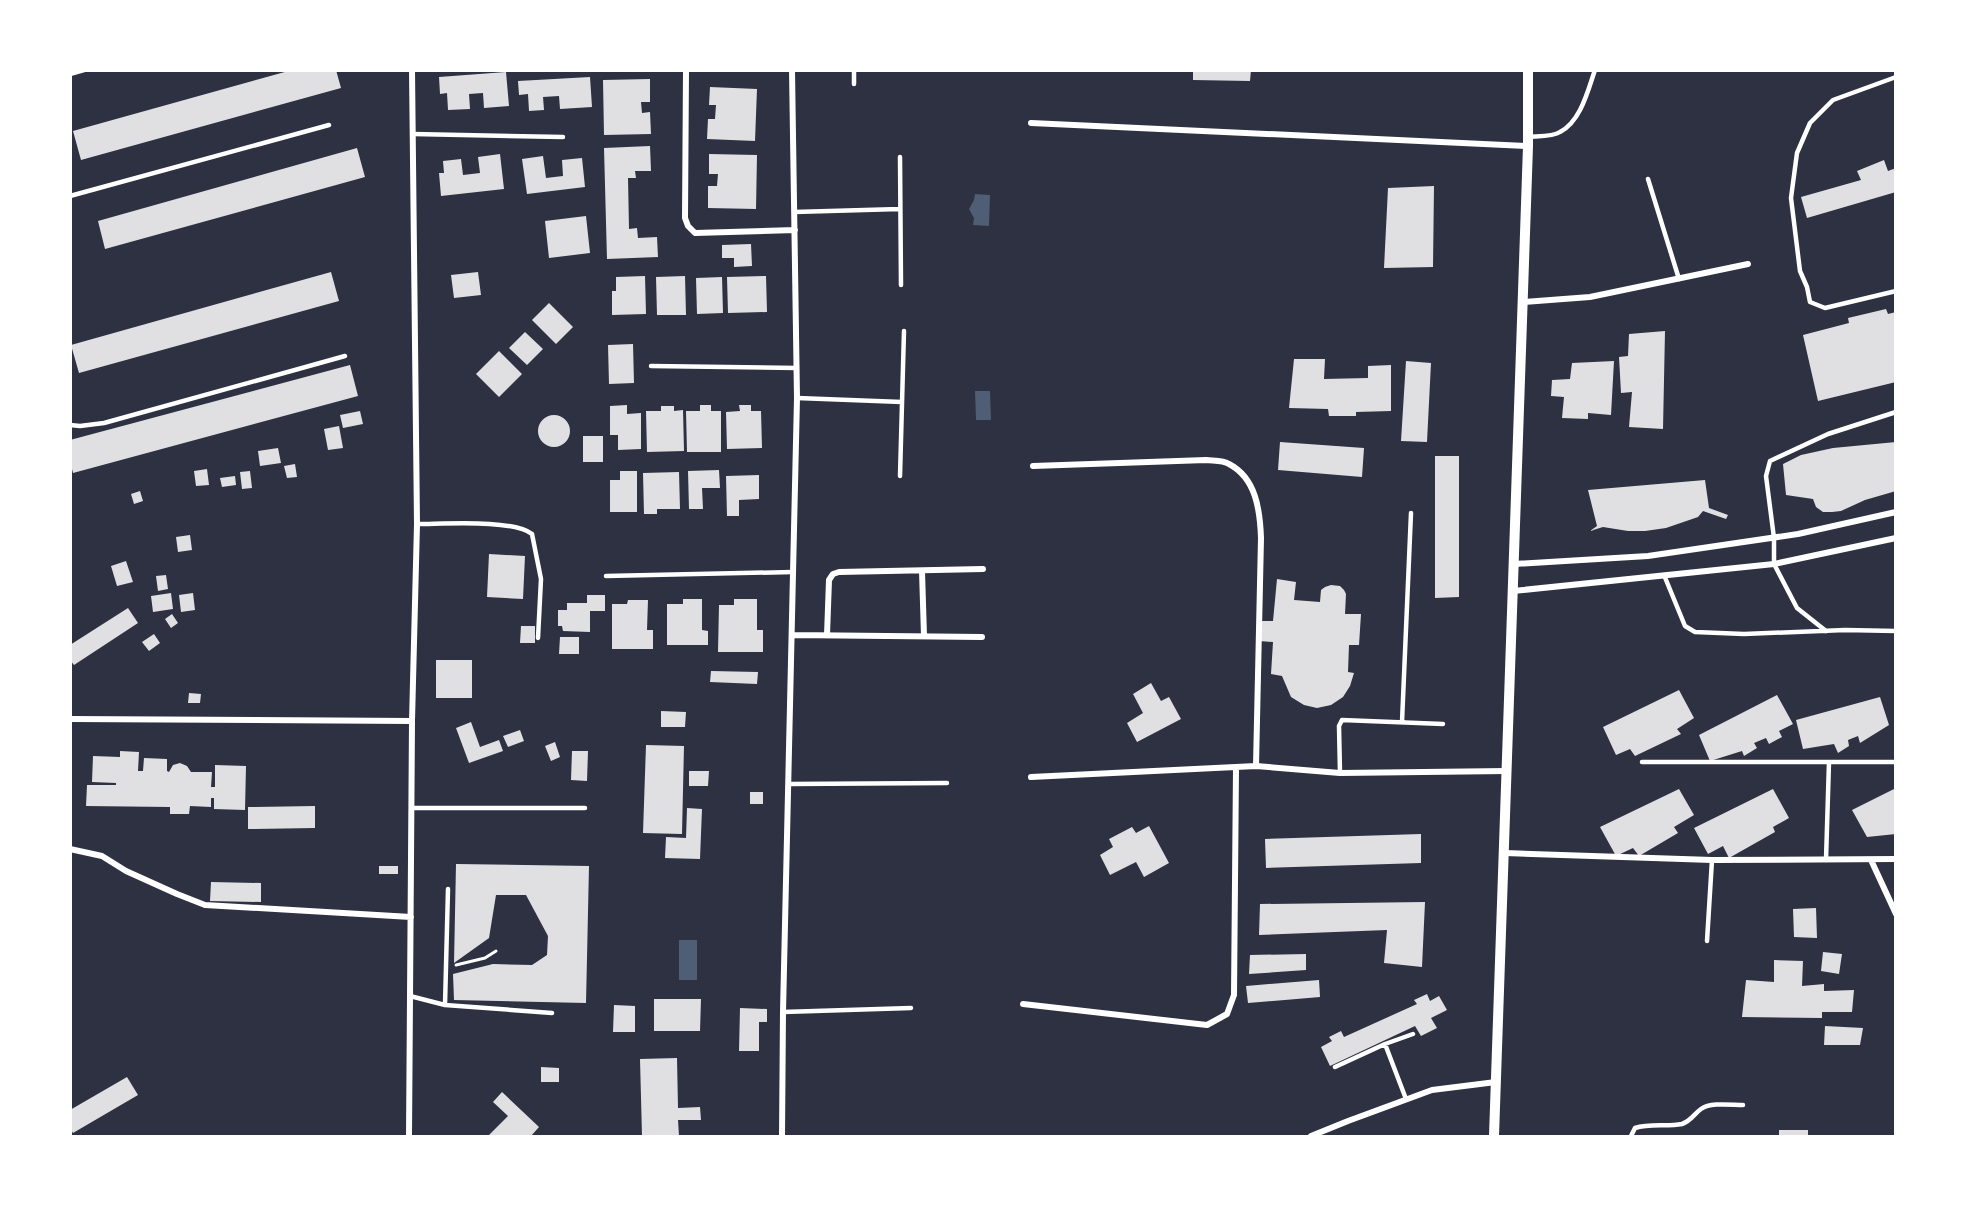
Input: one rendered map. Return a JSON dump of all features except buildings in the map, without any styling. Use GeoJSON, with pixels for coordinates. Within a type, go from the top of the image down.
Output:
{"type":"FeatureCollection","features":[{"type":"Feature","properties":{"kind":"street"},"geometry":{"type":"LineString","coordinates":[[409,1137],[412,721],[417,524],[412,70]]}},
{"type":"Feature","properties":{"kind":"street"},"geometry":{"type":"LineString","coordinates":[[686,70],[684,218],[688,226],[695,233],[795,230]]}},
{"type":"Feature","properties":{"kind":"street"},"geometry":{"type":"LineString","coordinates":[[782,1137],[797,398],[792,70]]}},
{"type":"Feature","properties":{"kind":"street"},"geometry":{"type":"LineString","coordinates":[[1494,1137],[1528,141],[1528,70]]}},
{"type":"Feature","properties":{"kind":"street"},"geometry":{"type":"LineString","coordinates":[[1031,123],[1528,141]]}},
{"type":"Feature","properties":{"kind":"street"},"geometry":{"type":"LineString","coordinates":[[1522,302],[1590,297],[1748,264]]}},
{"type":"Feature","properties":{"kind":"street"},"geometry":{"type":"LineString","coordinates":[[1033,466],[1206,460],[1228,463],[1246,477],[1256,498],[1260,515],[1261,538],[1256,766]]}},
{"type":"Feature","properties":{"kind":"street"},"geometry":{"type":"LineString","coordinates":[[1514,564],[1648,556],[1774,538],[1896,512]]}},
{"type":"Feature","properties":{"kind":"street"},"geometry":{"type":"LineString","coordinates":[[1513,591],[1774,564],[1896,538]]}},
{"type":"Feature","properties":{"kind":"street"},"geometry":{"type":"LineString","coordinates":[[828,635],[829,580],[832,574],[983,569]]}},
{"type":"Feature","properties":{"kind":"street"},"geometry":{"type":"LineString","coordinates":[[922,571],[924,636]]}},
{"type":"Feature","properties":{"kind":"street"},"geometry":{"type":"LineString","coordinates":[[792,635],[982,637]]}},
{"type":"Feature","properties":{"kind":"street"},"geometry":{"type":"LineString","coordinates":[[70,719],[412,721]]}},
{"type":"Feature","properties":{"kind":"street"},"geometry":{"type":"LineString","coordinates":[[1031,777],[1256,766],[1340,773],[1507,771]]}},
{"type":"Feature","properties":{"kind":"street"},"geometry":{"type":"LineString","coordinates":[[1023,1004],[1207,1024],[1227,1014],[1234,995],[1236,768]]}},
{"type":"Feature","properties":{"kind":"street"},"geometry":{"type":"LineString","coordinates":[[70,849],[102,856],[126,871],[205,905],[411,918]]}},
{"type":"Feature","properties":{"kind":"street"},"geometry":{"type":"LineString","coordinates":[[1505,853],[1712,860],[1896,860]]}},
{"type":"Feature","properties":{"kind":"street"},"geometry":{"type":"LineString","coordinates":[[1871,860],[1896,914]]}},
{"type":"Feature","properties":{"kind":"street"},"geometry":{"type":"LineString","coordinates":[[1311,1137],[1348,1120],[1432,1090],[1496,1082]]}},
{"type":"Feature","properties":{"kind":"lane"},"geometry":{"type":"LineString","coordinates":[[70,74],[84,70]]}},
{"type":"Feature","properties":{"kind":"lane"},"geometry":{"type":"LineString","coordinates":[[854,70],[854,84]]}},
{"type":"Feature","properties":{"kind":"lane"},"geometry":{"type":"LineString","coordinates":[[1528,141],[1560,133],[1574,119],[1586,96],[1595,70]]}},
{"type":"Feature","properties":{"kind":"lane"},"geometry":{"type":"LineString","coordinates":[[1896,77],[1833,100],[1810,123],[1797,153],[1791,198],[1800,271],[1807,286],[1810,302],[1825,308],[1896,291]]}},
{"type":"Feature","properties":{"kind":"lane"},"geometry":{"type":"LineString","coordinates":[[70,196],[329,124]]}},
{"type":"Feature","properties":{"kind":"lane"},"geometry":{"type":"LineString","coordinates":[[413,134],[563,137]]}},
{"type":"Feature","properties":{"kind":"lane"},"geometry":{"type":"LineString","coordinates":[[900,157],[901,285]]}},
{"type":"Feature","properties":{"kind":"lane"},"geometry":{"type":"LineString","coordinates":[[1648,179],[1678,279]]}},
{"type":"Feature","properties":{"kind":"lane"},"geometry":{"type":"LineString","coordinates":[[794,212],[900,209]]}},
{"type":"Feature","properties":{"kind":"lane"},"geometry":{"type":"LineString","coordinates":[[900,476],[904,331]]}},
{"type":"Feature","properties":{"kind":"lane"},"geometry":{"type":"LineString","coordinates":[[70,425],[104,423],[345,356]]}},
{"type":"Feature","properties":{"kind":"lane"},"geometry":{"type":"LineString","coordinates":[[651,366],[797,368]]}},
{"type":"Feature","properties":{"kind":"lane"},"geometry":{"type":"LineString","coordinates":[[797,398],[902,402]]}},
{"type":"Feature","properties":{"kind":"lane"},"geometry":{"type":"LineString","coordinates":[[1826,631],[1797,608],[1774,564],[1774,538],[1766,476],[1770,461],[1828,434],[1896,412]]}},
{"type":"Feature","properties":{"kind":"lane"},"geometry":{"type":"LineString","coordinates":[[1402,722],[1411,513]]}},
{"type":"Feature","properties":{"kind":"lane"},"geometry":{"type":"LineString","coordinates":[[417,524],[503,525],[526,529],[532,534],[541,579],[538,638]]}},
{"type":"Feature","properties":{"kind":"lane"},"geometry":{"type":"LineString","coordinates":[[606,576],[793,572]]}},
{"type":"Feature","properties":{"kind":"lane"},"geometry":{"type":"LineString","coordinates":[[1664,575],[1685,626],[1695,632],[1744,634],[1896,631]]}},
{"type":"Feature","properties":{"kind":"lane"},"geometry":{"type":"LineString","coordinates":[[1340,773],[1339,726],[1342,720],[1443,724]]}},
{"type":"Feature","properties":{"kind":"lane"},"geometry":{"type":"LineString","coordinates":[[1642,762],[1896,762]]}},
{"type":"Feature","properties":{"kind":"lane"},"geometry":{"type":"LineString","coordinates":[[1826,860],[1829,762]]}},
{"type":"Feature","properties":{"kind":"lane"},"geometry":{"type":"LineString","coordinates":[[789,784],[947,783]]}},
{"type":"Feature","properties":{"kind":"lane"},"geometry":{"type":"LineString","coordinates":[[412,808],[585,808]]}},
{"type":"Feature","properties":{"kind":"lane"},"geometry":{"type":"LineString","coordinates":[[1707,941],[1712,860]]}},
{"type":"Feature","properties":{"kind":"lane"},"geometry":{"type":"LineString","coordinates":[[445,1005],[448,889]]}},
{"type":"Feature","properties":{"kind":"lane"},"geometry":{"type":"LineString","coordinates":[[410,996],[445,1005],[552,1013]]}},
{"type":"Feature","properties":{"kind":"lane"},"geometry":{"type":"LineString","coordinates":[[783,1012],[911,1008]]}},
{"type":"Feature","properties":{"kind":"lane"},"geometry":{"type":"LineString","coordinates":[[1335,1067],[1413,1034]]}},
{"type":"Feature","properties":{"kind":"lane"},"geometry":{"type":"LineString","coordinates":[[1385,1044],[1406,1099]]}},
{"type":"Feature","properties":{"kind":"lane"},"geometry":{"type":"LineString","coordinates":[[1631,1137],[1635,1128],[1681,1124],[1689,1121],[1708,1106],[1743,1105]]}},
{"type":"Feature","properties":{"kind":"path"},"geometry":{"type":"LineString","coordinates":[[446,968],[485,958],[496,951]]}},
{"type":"Feature","properties":{"kind":"water"},"geometry":{"type":"Polygon","coordinates":[[[975,194],[990,195],[989,226],[973,225],[974,218],[969,209],[975,194]]]}},
{"type":"Feature","properties":{"kind":"water"},"geometry":{"type":"Polygon","coordinates":[[[975,391],[990,391],[991,420],[976,420],[975,391]]]}},
{"type":"Feature","properties":{"kind":"water"},"geometry":{"type":"Polygon","coordinates":[[[679,940],[697,940],[697,980],[679,980],[679,940]]]}}]}
